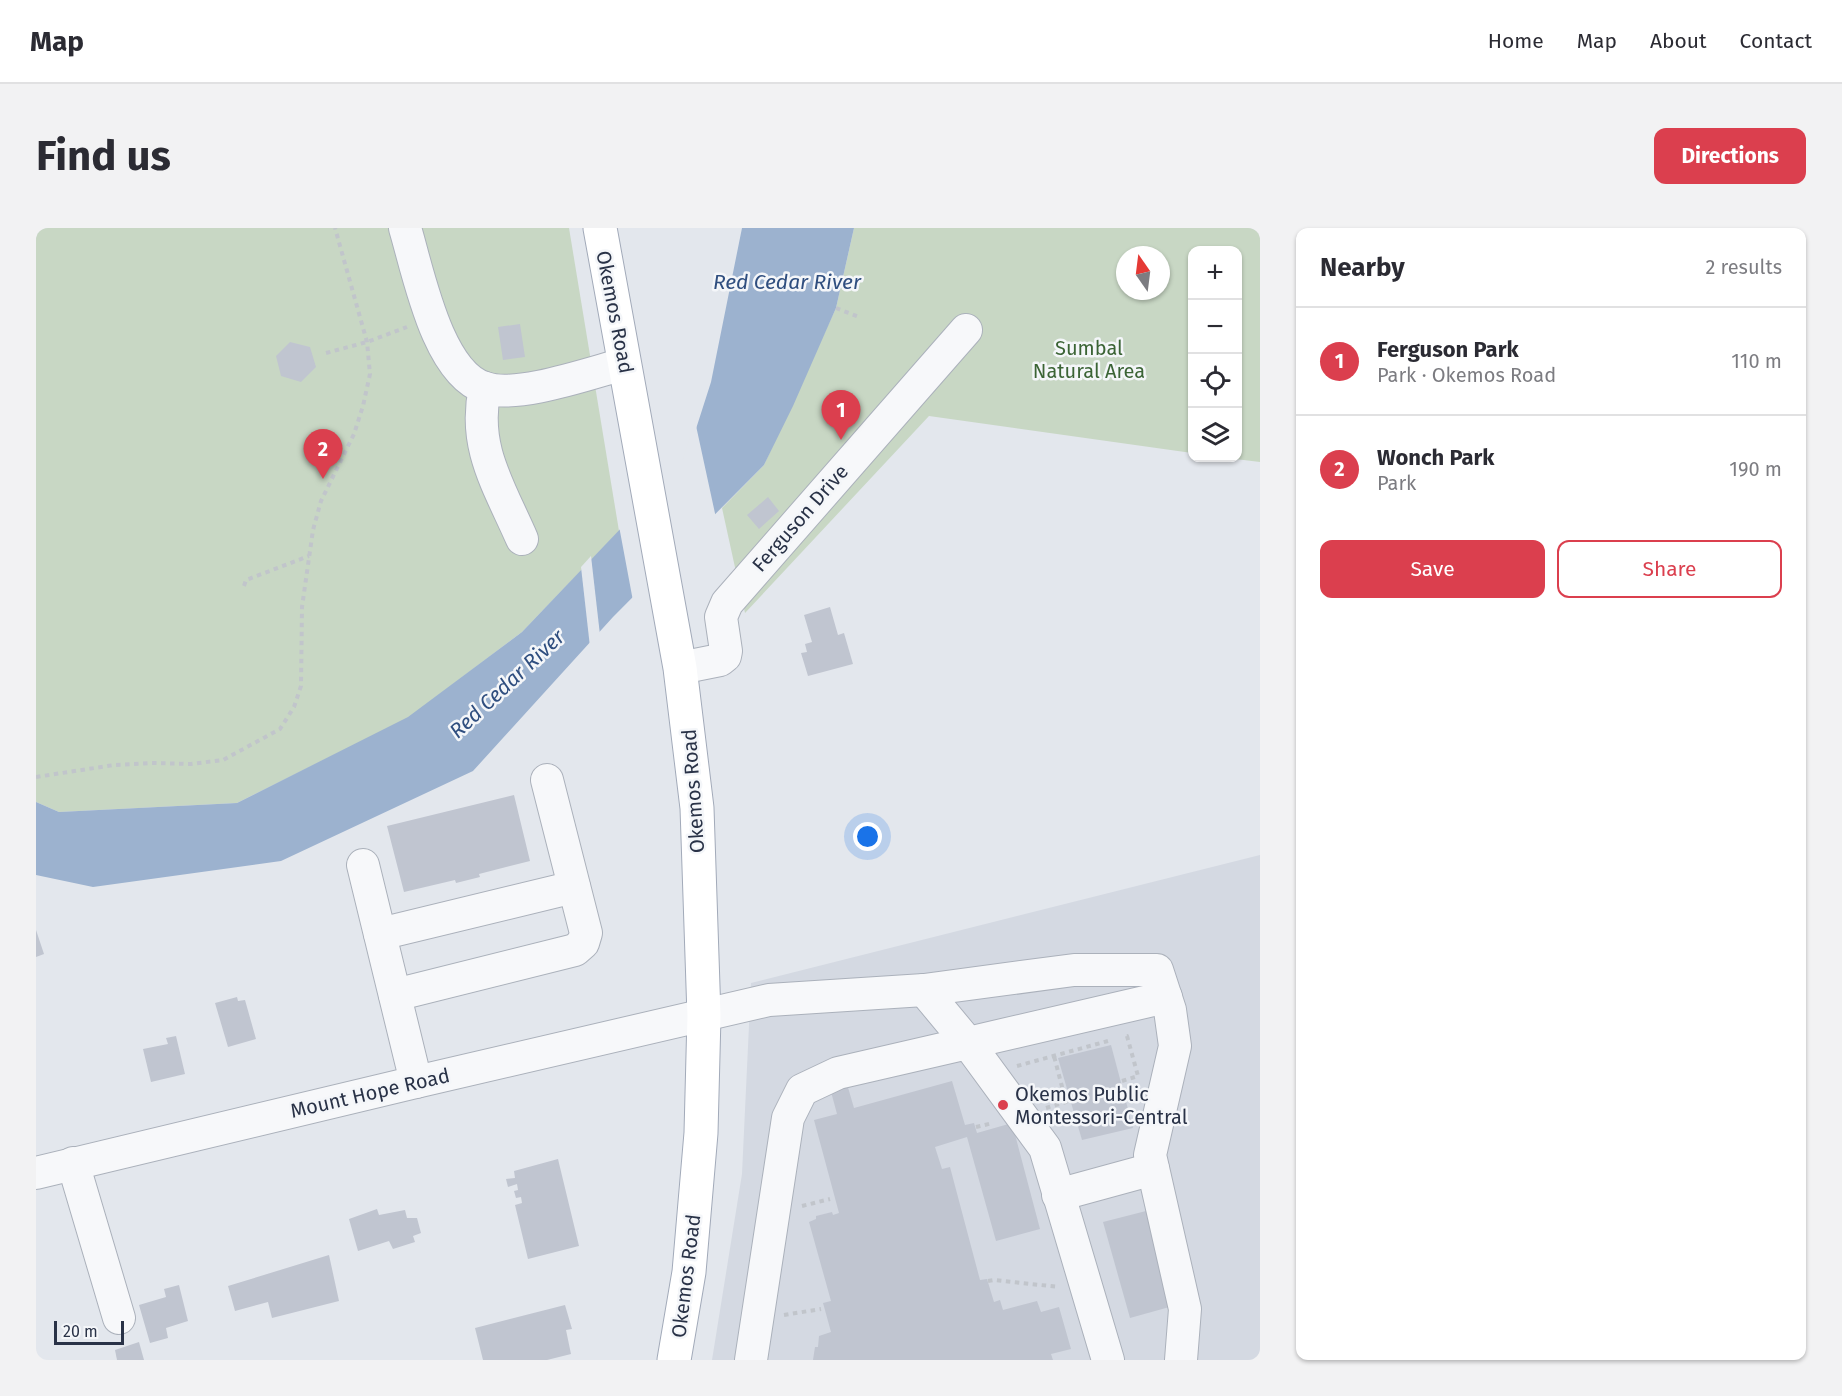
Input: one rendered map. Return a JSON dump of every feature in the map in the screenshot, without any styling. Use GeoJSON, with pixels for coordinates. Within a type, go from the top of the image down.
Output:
{"type":"FeatureCollection","features":[{"type":"Feature","properties":{"kind":"main road","name":"Okemos Road"},"geometry":{"type":"LineString","coordinates":[[600,228],[680,668],[697,808],[704,1016],[701,1133],[689,1272],[674,1360]]}},
{"type":"Feature","properties":{"kind":"street"},"geometry":{"type":"LineString","coordinates":[[405,228],[430,318],[444,346],[463,375],[485,388],[510,390],[537,388],[624,364]]}},
{"type":"Feature","properties":{"kind":"street","name":"Ferguson Drive"},"geometry":{"type":"LineString","coordinates":[[680,668],[720,660],[725,656],[721,617],[727,603],[966,330]]}},
{"type":"Feature","properties":{"kind":"street"},"geometry":{"type":"LineString","coordinates":[[485,388],[481,405],[482,440],[490,466],[522,538]]}},
{"type":"Feature","properties":{"kind":"street"},"geometry":{"type":"LineString","coordinates":[[395,995],[580,947],[585,933],[547,780]]}},
{"type":"Feature","properties":{"kind":"street"},"geometry":{"type":"LineString","coordinates":[[363,865],[416,1082]]}},
{"type":"Feature","properties":{"kind":"street"},"geometry":{"type":"LineString","coordinates":[[380,934],[574,887]]}},
{"type":"Feature","properties":{"kind":"street","name":"Mount Hope Road"},"geometry":{"type":"LineString","coordinates":[[36,1173],[769,1000],[924,990],[1074,970],[1157,970],[1166,997]]}},
{"type":"Feature","properties":{"kind":"street"},"geometry":{"type":"LineString","coordinates":[[924,990],[968,1044],[1045,1148],[1108,1360]]}},
{"type":"Feature","properties":{"kind":"street"},"geometry":{"type":"LineString","coordinates":[[751,1360],[788,1118],[802,1090],[838,1073],[1166,997],[1175,1046],[1150,1155],[1185,1309],[1181,1360]]}},
{"type":"Feature","properties":{"kind":"street"},"geometry":{"type":"LineString","coordinates":[[73,1163],[119,1318]]}},
{"type":"Feature","properties":{"kind":"street"},"geometry":{"type":"LineString","coordinates":[[1058,1195],[1153,1169]]}},
{"type":"Feature","properties":{"kind":"path"},"geometry":{"type":"LineString","coordinates":[[36,777],[114,765],[191,764],[223,760],[280,729],[294,707],[301,686],[302,607],[309,556],[321,501],[354,434],[370,374],[367,342],[335,228]]}},
{"type":"Feature","properties":{"kind":"path"},"geometry":{"type":"LineString","coordinates":[[836,308],[859,317]]}},
{"type":"Feature","properties":{"kind":"path"},"geometry":{"type":"LineString","coordinates":[[326,353],[367,342],[430,318]]}},
{"type":"Feature","properties":{"kind":"path"},"geometry":{"type":"LineString","coordinates":[[244,586],[246,580],[309,556]]}},
{"type":"Feature","properties":{"kind":"path"},"geometry":{"type":"LineString","coordinates":[[1016,1067],[1127,1036],[1138,1076],[1122,1081]]}},
{"type":"Feature","properties":{"kind":"path"},"geometry":{"type":"LineString","coordinates":[[799,1206],[830,1199]]}},
{"type":"Feature","properties":{"kind":"path"},"geometry":{"type":"LineString","coordinates":[[988,1281],[1086,1290]]}},
{"type":"Feature","properties":{"kind":"path"},"geometry":{"type":"LineString","coordinates":[[774,1317],[821,1309]]}},
{"type":"Feature","properties":{"kind":"shaded area","name":"Okemos Public Montessori-Central"},"geometry":{"type":"Polygon","coordinates":[[[1260,855],[1260,1360],[712,1360],[742,1174],[751,983],[1260,855]]]}},
{"type":"Feature","properties":{"kind":"green space"},"geometry":{"type":"Polygon","coordinates":[[[36,228],[569,228],[619,531],[522,632],[408,718],[237,803],[59,812],[36,802],[36,228]]]}},
{"type":"Feature","properties":{"kind":"green space","name":"Sumbal Natural Area"},"geometry":{"type":"Polygon","coordinates":[[[854,228],[1260,228],[1260,462],[1242,460],[1242,246],[1188,246],[1188,452],[929,416],[745,613],[722,508],[764,465],[836,308],[854,228]]]}},
{"type":"Feature","properties":{"kind":"water","name":"Red Cedar River"},"geometry":{"type":"Polygon","coordinates":[[[742,228],[854,228],[836,308],[764,465],[613,617],[473,771],[281,861],[93,887],[36,875],[36,802],[59,812],[237,803],[408,717],[522,632],[686,460],[711,382],[742,228]]]}},
{"type":"Feature","properties":{"kind":"pier"},"geometry":{"type":"Polygon","coordinates":[[[695,421],[716,518],[633,601],[619,526],[683,459],[695,421]]]}},
{"type":"Feature","properties":{"kind":"pier"},"geometry":{"type":"Polygon","coordinates":[[[591,556],[600,635],[590,647],[581,567],[591,556]]]}},
{"type":"Feature","properties":{"kind":"building"},"geometry":{"type":"Polygon","coordinates":[[[520,324],[525,357],[503,360],[498,327],[520,324]]]}},
{"type":"Feature","properties":{"kind":"building"},"geometry":{"type":"Polygon","coordinates":[[[290,342],[310,347],[316,367],[301,382],[281,376],[276,356],[290,342]]]}},
{"type":"Feature","properties":{"kind":"building"},"geometry":{"type":"Polygon","coordinates":[[[768,497],[779,511],[759,529],[747,515],[768,497]]]}},
{"type":"Feature","properties":{"kind":"building"},"geometry":{"type":"Polygon","coordinates":[[[830,607],[838,635],[844,633],[853,664],[808,676],[801,653],[807,652],[805,644],[812,642],[804,615],[830,607]]]}},
{"type":"Feature","properties":{"kind":"building"},"geometry":{"type":"Polygon","coordinates":[[[514,795],[530,861],[479,874],[480,877],[456,883],[455,880],[404,892],[387,826],[514,795]]]}},
{"type":"Feature","properties":{"kind":"building"},"geometry":{"type":"Polygon","coordinates":[[[36,930],[44,954],[36,957],[36,930]]]}},
{"type":"Feature","properties":{"kind":"building"},"geometry":{"type":"Polygon","coordinates":[[[237,997],[238,1001],[245,1000],[256,1039],[228,1047],[215,1003],[237,997]]]}},
{"type":"Feature","properties":{"kind":"building"},"geometry":{"type":"Polygon","coordinates":[[[176,1036],[185,1074],[151,1082],[143,1049],[168,1044],[166,1038],[176,1036]]]}},
{"type":"Feature","properties":{"kind":"building"},"geometry":{"type":"Polygon","coordinates":[[[1111,1045],[1133,1128],[1082,1140],[1058,1058],[1111,1045]]]}},
{"type":"Feature","properties":{"kind":"building"},"geometry":{"type":"Polygon","coordinates":[[[952,1081],[965,1125],[974,1123],[977,1133],[1012,1123],[1040,1229],[996,1241],[967,1137],[935,1147],[942,1169],[950,1167],[980,1280],[987,1279],[994,1302],[1000,1300],[1003,1310],[1037,1301],[1041,1312],[1059,1307],[1071,1349],[1051,1354],[1053,1360],[813,1360],[819,1336],[831,1332],[823,1303],[831,1301],[809,1222],[816,1219],[816,1216],[832,1212],[833,1215],[839,1213],[814,1120],[837,1114],[830,1088],[847,1084],[854,1108],[952,1081]]]}},
{"type":"Feature","properties":{"kind":"building"},"geometry":{"type":"Polygon","coordinates":[[[558,1159],[579,1246],[528,1259],[515,1205],[522,1203],[521,1197],[516,1198],[514,1191],[518,1190],[517,1184],[508,1187],[506,1179],[515,1178],[514,1171],[558,1159]]]}},
{"type":"Feature","properties":{"kind":"building"},"geometry":{"type":"Polygon","coordinates":[[[377,1209],[379,1215],[405,1210],[407,1218],[417,1218],[421,1233],[413,1236],[415,1242],[393,1249],[389,1241],[358,1251],[349,1219],[377,1209]]]}},
{"type":"Feature","properties":{"kind":"building"},"geometry":{"type":"Polygon","coordinates":[[[1146,1211],[1173,1306],[1130,1318],[1103,1222],[1146,1211]]]}},
{"type":"Feature","properties":{"kind":"building"},"geometry":{"type":"Polygon","coordinates":[[[329,1255],[339,1301],[272,1318],[268,1302],[235,1311],[228,1286],[329,1255]]]}},
{"type":"Feature","properties":{"kind":"building"},"geometry":{"type":"Polygon","coordinates":[[[179,1285],[188,1321],[166,1328],[168,1338],[150,1343],[139,1305],[166,1297],[164,1289],[179,1285]]]}},
{"type":"Feature","properties":{"kind":"building"},"geometry":{"type":"Polygon","coordinates":[[[565,1305],[572,1329],[566,1330],[571,1354],[547,1360],[483,1360],[475,1328],[565,1305]]]}},
{"type":"Feature","properties":{"kind":"building"},"geometry":{"type":"Polygon","coordinates":[[[139,1342],[144,1360],[117,1360],[115,1350],[139,1342]]]}},
{"type":"Feature","properties":{"kind":"place","name":"Ferguson Park"},"geometry":{"type":"Point","coordinates":[841,440]}},
{"type":"Feature","properties":{"kind":"place","name":"Wonch Park"},"geometry":{"type":"Point","coordinates":[323,479]}},
{"type":"Feature","properties":{"kind":"place","name":"Okemos Public Montessori-Central"},"geometry":{"type":"Point","coordinates":[1003,1105]}}]}
